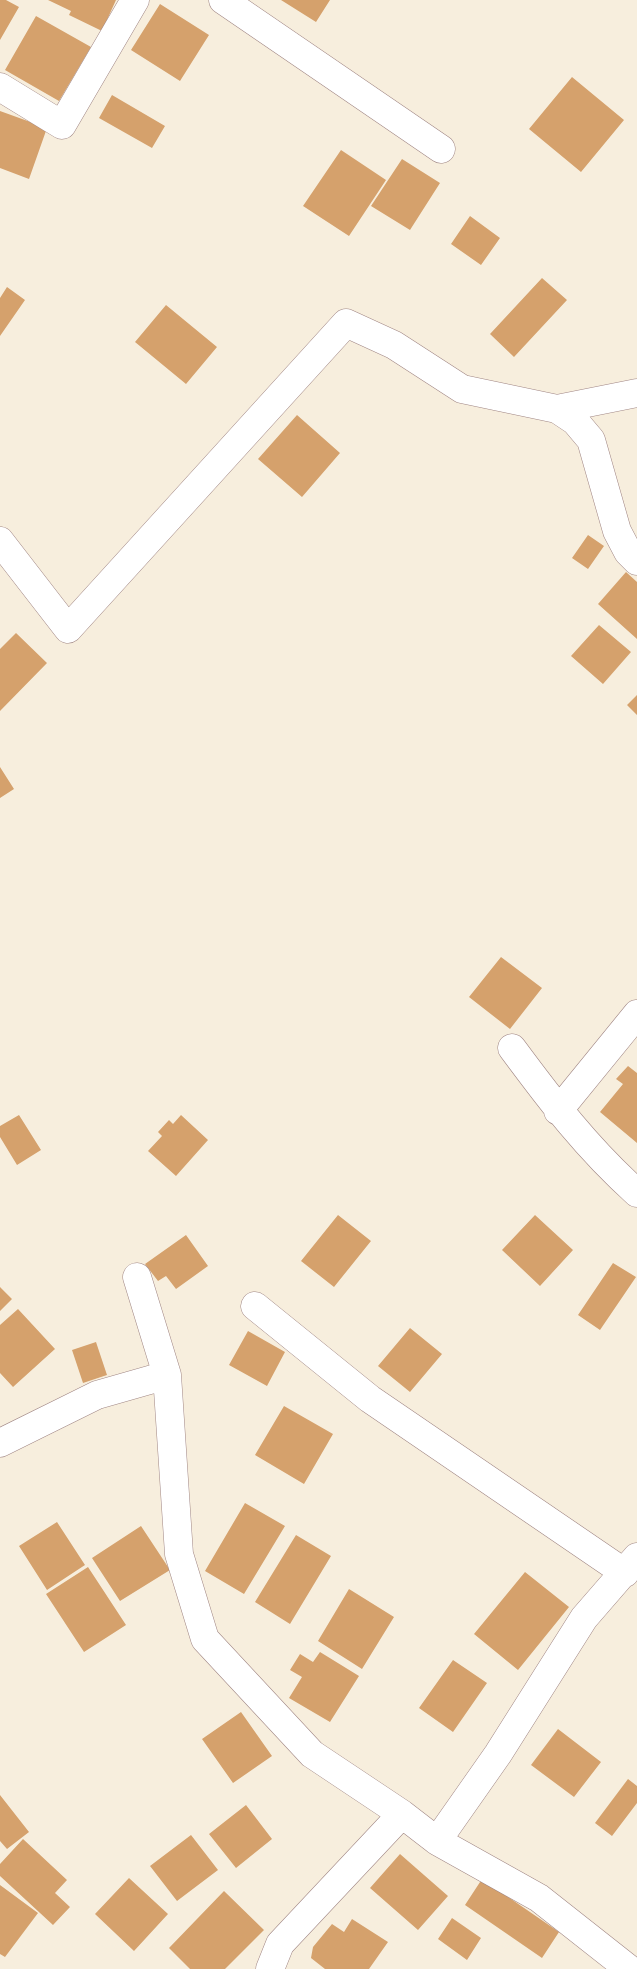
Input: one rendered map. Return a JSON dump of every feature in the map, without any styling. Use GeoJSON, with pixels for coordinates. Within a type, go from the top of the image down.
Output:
{"type":"FeatureCollection","features":[{"type":"Feature","properties":{"kind":"street"},"geometry":{"type":"LineString","coordinates":[[0,87],[62,124],[134,0]]}},
{"type":"Feature","properties":{"kind":"street"},"geometry":{"type":"LineString","coordinates":[[224,0],[441,149]]}},
{"type":"Feature","properties":{"kind":"street"},"geometry":{"type":"LineString","coordinates":[[0,541],[68,629],[346,323],[394,345],[462,389],[557,408],[637,393]]}},
{"type":"Feature","properties":{"kind":"street"},"geometry":{"type":"LineString","coordinates":[[557,408],[575,422],[591,440],[617,531],[628,552],[637,561]]}},
{"type":"Feature","properties":{"kind":"street"},"geometry":{"type":"LineString","coordinates":[[558,1110],[637,1014]]}},
{"type":"Feature","properties":{"kind":"street"},"geometry":{"type":"LineString","coordinates":[[512,1048],[558,1110],[600,1159],[637,1194]]}},
{"type":"Feature","properties":{"kind":"street"},"geometry":{"type":"LineString","coordinates":[[137,1277],[167,1374],[179,1554],[205,1639],[312,1754],[402,1814],[437,1841],[539,1898],[628,1969]]}},
{"type":"Feature","properties":{"kind":"street"},"geometry":{"type":"LineString","coordinates":[[255,1306],[370,1399],[631,1565],[584,1618],[498,1754],[437,1841]]}},
{"type":"Feature","properties":{"kind":"street"},"geometry":{"type":"LineString","coordinates":[[0,1443],[97,1395],[167,1374]]}},
{"type":"Feature","properties":{"kind":"street"},"geometry":{"type":"LineString","coordinates":[[270,1969],[280,1944],[402,1814]]}},
{"type":"Feature","properties":{"kind":"building"},"geometry":{"type":"Polygon","coordinates":[[[0,0],[6,0],[19,7],[0,40],[0,0]]]}},
{"type":"Feature","properties":{"kind":"building"},"geometry":{"type":"Polygon","coordinates":[[[48,0],[116,0],[102,31],[69,15],[71,11],[48,0]]]}},
{"type":"Feature","properties":{"kind":"building"},"geometry":{"type":"Polygon","coordinates":[[[281,0],[330,0],[316,22],[281,0]]]}},
{"type":"Feature","properties":{"kind":"building"},"geometry":{"type":"Polygon","coordinates":[[[160,4],[209,35],[180,81],[131,50],[160,4]]]}},
{"type":"Feature","properties":{"kind":"building"},"geometry":{"type":"Polygon","coordinates":[[[36,16],[91,47],[59,101],[5,70],[36,16]]]}},
{"type":"Feature","properties":{"kind":"building"},"geometry":{"type":"Polygon","coordinates":[[[572,77],[624,120],[581,172],[529,129],[572,77]]]}},
{"type":"Feature","properties":{"kind":"building"},"geometry":{"type":"Polygon","coordinates":[[[112,95],[165,126],[152,148],[99,118],[112,95]]]}},
{"type":"Feature","properties":{"kind":"building"},"geometry":{"type":"Polygon","coordinates":[[[0,111],[47,128],[29,179],[0,168],[0,111]]]}},
{"type":"Feature","properties":{"kind":"building"},"geometry":{"type":"Polygon","coordinates":[[[341,150],[386,180],[349,236],[303,206],[341,150]]]}},
{"type":"Feature","properties":{"kind":"building"},"geometry":{"type":"Polygon","coordinates":[[[402,159],[440,183],[410,230],[371,206],[402,159]]]}},
{"type":"Feature","properties":{"kind":"building"},"geometry":{"type":"Polygon","coordinates":[[[470,216],[500,238],[481,265],[451,244],[470,216]]]}},
{"type":"Feature","properties":{"kind":"building"},"geometry":{"type":"Polygon","coordinates":[[[542,278],[567,300],[514,357],[490,334],[542,278]]]}},
{"type":"Feature","properties":{"kind":"building"},"geometry":{"type":"Polygon","coordinates":[[[7,287],[25,300],[0,336],[0,298],[7,287]]]}},
{"type":"Feature","properties":{"kind":"building"},"geometry":{"type":"Polygon","coordinates":[[[166,305],[217,347],[186,384],[135,342],[166,305]]]}},
{"type":"Feature","properties":{"kind":"building"},"geometry":{"type":"Polygon","coordinates":[[[297,415],[340,453],[302,497],[258,459],[297,415]]]}},
{"type":"Feature","properties":{"kind":"building"},"geometry":{"type":"Polygon","coordinates":[[[588,535],[604,546],[588,569],[572,558],[588,535]]]}},
{"type":"Feature","properties":{"kind":"building"},"geometry":{"type":"Polygon","coordinates":[[[626,572],[637,582],[637,639],[598,604],[626,572]]]}},
{"type":"Feature","properties":{"kind":"building"},"geometry":{"type":"Polygon","coordinates":[[[599,625],[631,652],[603,684],[571,656],[599,625]]]}},
{"type":"Feature","properties":{"kind":"building"},"geometry":{"type":"Polygon","coordinates":[[[16,633],[47,663],[0,711],[0,649],[16,633]]]}},
{"type":"Feature","properties":{"kind":"building"},"geometry":{"type":"Polygon","coordinates":[[[637,695],[637,715],[627,705],[637,695]]]}},
{"type":"Feature","properties":{"kind":"building"},"geometry":{"type":"Polygon","coordinates":[[[0,767],[14,789],[0,798],[0,767]]]}},
{"type":"Feature","properties":{"kind":"building"},"geometry":{"type":"Polygon","coordinates":[[[501,957],[542,988],[510,1029],[469,997],[501,957]]]}},
{"type":"Feature","properties":{"kind":"building"},"geometry":{"type":"Polygon","coordinates":[[[628,1066],[637,1073],[637,1143],[600,1112],[623,1084],[616,1079],[628,1066]]]}},
{"type":"Feature","properties":{"kind":"building"},"geometry":{"type":"Polygon","coordinates":[[[19,1115],[41,1150],[17,1165],[0,1137],[0,1126],[19,1115]]]}},
{"type":"Feature","properties":{"kind":"building"},"geometry":{"type":"Polygon","coordinates":[[[181,1115],[208,1140],[176,1176],[148,1151],[162,1136],[158,1132],[169,1120],[173,1124],[181,1115]]]}},
{"type":"Feature","properties":{"kind":"building"},"geometry":{"type":"Polygon","coordinates":[[[338,1215],[371,1241],[334,1287],[301,1261],[338,1215]]]}},
{"type":"Feature","properties":{"kind":"building"},"geometry":{"type":"Polygon","coordinates":[[[535,1215],[573,1250],[540,1286],[502,1250],[535,1215]]]}},
{"type":"Feature","properties":{"kind":"building"},"geometry":{"type":"Polygon","coordinates":[[[186,1235],[208,1266],[176,1289],[166,1276],[158,1281],[145,1264],[186,1235]]]}},
{"type":"Feature","properties":{"kind":"building"},"geometry":{"type":"Polygon","coordinates":[[[613,1263],[636,1277],[600,1330],[578,1315],[613,1263]]]}},
{"type":"Feature","properties":{"kind":"building"},"geometry":{"type":"Polygon","coordinates":[[[0,1287],[12,1299],[0,1311],[0,1287]]]}},
{"type":"Feature","properties":{"kind":"building"},"geometry":{"type":"Polygon","coordinates":[[[18,1309],[55,1349],[13,1387],[0,1373],[0,1325],[18,1309]]]}},
{"type":"Feature","properties":{"kind":"building"},"geometry":{"type":"Polygon","coordinates":[[[410,1328],[442,1354],[410,1392],[378,1366],[410,1328]]]}},
{"type":"Feature","properties":{"kind":"building"},"geometry":{"type":"Polygon","coordinates":[[[248,1331],[285,1352],[267,1386],[229,1365],[248,1331]]]}},
{"type":"Feature","properties":{"kind":"building"},"geometry":{"type":"Polygon","coordinates":[[[96,1342],[107,1375],[83,1383],[72,1350],[96,1342]]]}},
{"type":"Feature","properties":{"kind":"building"},"geometry":{"type":"Polygon","coordinates":[[[284,1406],[333,1434],[304,1484],[255,1455],[284,1406]]]}},
{"type":"Feature","properties":{"kind":"building"},"geometry":{"type":"Polygon","coordinates":[[[245,1503],[285,1526],[244,1594],[205,1571],[245,1503]]]}},
{"type":"Feature","properties":{"kind":"building"},"geometry":{"type":"Polygon","coordinates":[[[57,1522],[85,1565],[47,1590],[19,1546],[57,1522]]]}},
{"type":"Feature","properties":{"kind":"building"},"geometry":{"type":"Polygon","coordinates":[[[141,1526],[170,1570],[120,1601],[92,1558],[141,1526]]]}},
{"type":"Feature","properties":{"kind":"building"},"geometry":{"type":"Polygon","coordinates":[[[296,1535],[331,1556],[290,1624],[255,1602],[296,1535]]]}},
{"type":"Feature","properties":{"kind":"building"},"geometry":{"type":"Polygon","coordinates":[[[88,1567],[126,1625],[84,1652],[46,1594],[88,1567]]]}},
{"type":"Feature","properties":{"kind":"building"},"geometry":{"type":"Polygon","coordinates":[[[525,1572],[569,1607],[518,1670],[474,1634],[525,1572]]]}},
{"type":"Feature","properties":{"kind":"building"},"geometry":{"type":"Polygon","coordinates":[[[349,1589],[394,1617],[362,1669],[318,1641],[349,1589]]]}},
{"type":"Feature","properties":{"kind":"building"},"geometry":{"type":"Polygon","coordinates":[[[320,1652],[359,1676],[330,1722],[289,1698],[302,1677],[290,1670],[300,1654],[313,1662],[320,1652]]]}},
{"type":"Feature","properties":{"kind":"building"},"geometry":{"type":"Polygon","coordinates":[[[453,1660],[487,1683],[453,1732],[419,1708],[453,1660]]]}},
{"type":"Feature","properties":{"kind":"building"},"geometry":{"type":"Polygon","coordinates":[[[241,1712],[272,1756],[233,1783],[202,1739],[241,1712]]]}},
{"type":"Feature","properties":{"kind":"building"},"geometry":{"type":"Polygon","coordinates":[[[558,1729],[601,1762],[574,1797],[531,1765],[558,1729]]]}},
{"type":"Feature","properties":{"kind":"building"},"geometry":{"type":"Polygon","coordinates":[[[628,1779],[637,1786],[637,1803],[612,1836],[595,1823],[628,1779]]]}},
{"type":"Feature","properties":{"kind":"building"},"geometry":{"type":"Polygon","coordinates":[[[0,1795],[29,1832],[7,1849],[0,1841],[0,1795]]]}},
{"type":"Feature","properties":{"kind":"building"},"geometry":{"type":"Polygon","coordinates":[[[246,1805],[272,1839],[236,1868],[209,1834],[246,1805]]]}},
{"type":"Feature","properties":{"kind":"building"},"geometry":{"type":"Polygon","coordinates":[[[191,1835],[218,1870],[177,1901],[150,1866],[191,1835]]]}},
{"type":"Feature","properties":{"kind":"building"},"geometry":{"type":"Polygon","coordinates":[[[23,1839],[67,1880],[55,1893],[70,1907],[53,1925],[0,1876],[0,1864],[23,1839]]]}},
{"type":"Feature","properties":{"kind":"building"},"geometry":{"type":"Polygon","coordinates":[[[400,1854],[448,1896],[418,1930],[370,1888],[400,1854]]]}},
{"type":"Feature","properties":{"kind":"building"},"geometry":{"type":"Polygon","coordinates":[[[129,1878],[168,1914],[134,1951],[95,1914],[129,1878]]]}},
{"type":"Feature","properties":{"kind":"building"},"geometry":{"type":"Polygon","coordinates":[[[482,1879],[559,1932],[542,1958],[465,1905],[482,1879]]]}},
{"type":"Feature","properties":{"kind":"building"},"geometry":{"type":"Polygon","coordinates":[[[0,1885],[38,1913],[5,1957],[0,1954],[0,1885]]]}},
{"type":"Feature","properties":{"kind":"building"},"geometry":{"type":"Polygon","coordinates":[[[224,1891],[264,1930],[225,1969],[190,1969],[169,1948],[224,1891]]]}},
{"type":"Feature","properties":{"kind":"building"},"geometry":{"type":"Polygon","coordinates":[[[452,1918],[481,1938],[467,1960],[438,1939],[452,1918]]]}},
{"type":"Feature","properties":{"kind":"building"},"geometry":{"type":"Polygon","coordinates":[[[352,1919],[388,1942],[369,1969],[325,1969],[311,1958],[313,1947],[332,1924],[344,1932],[352,1919]]]}}]}
